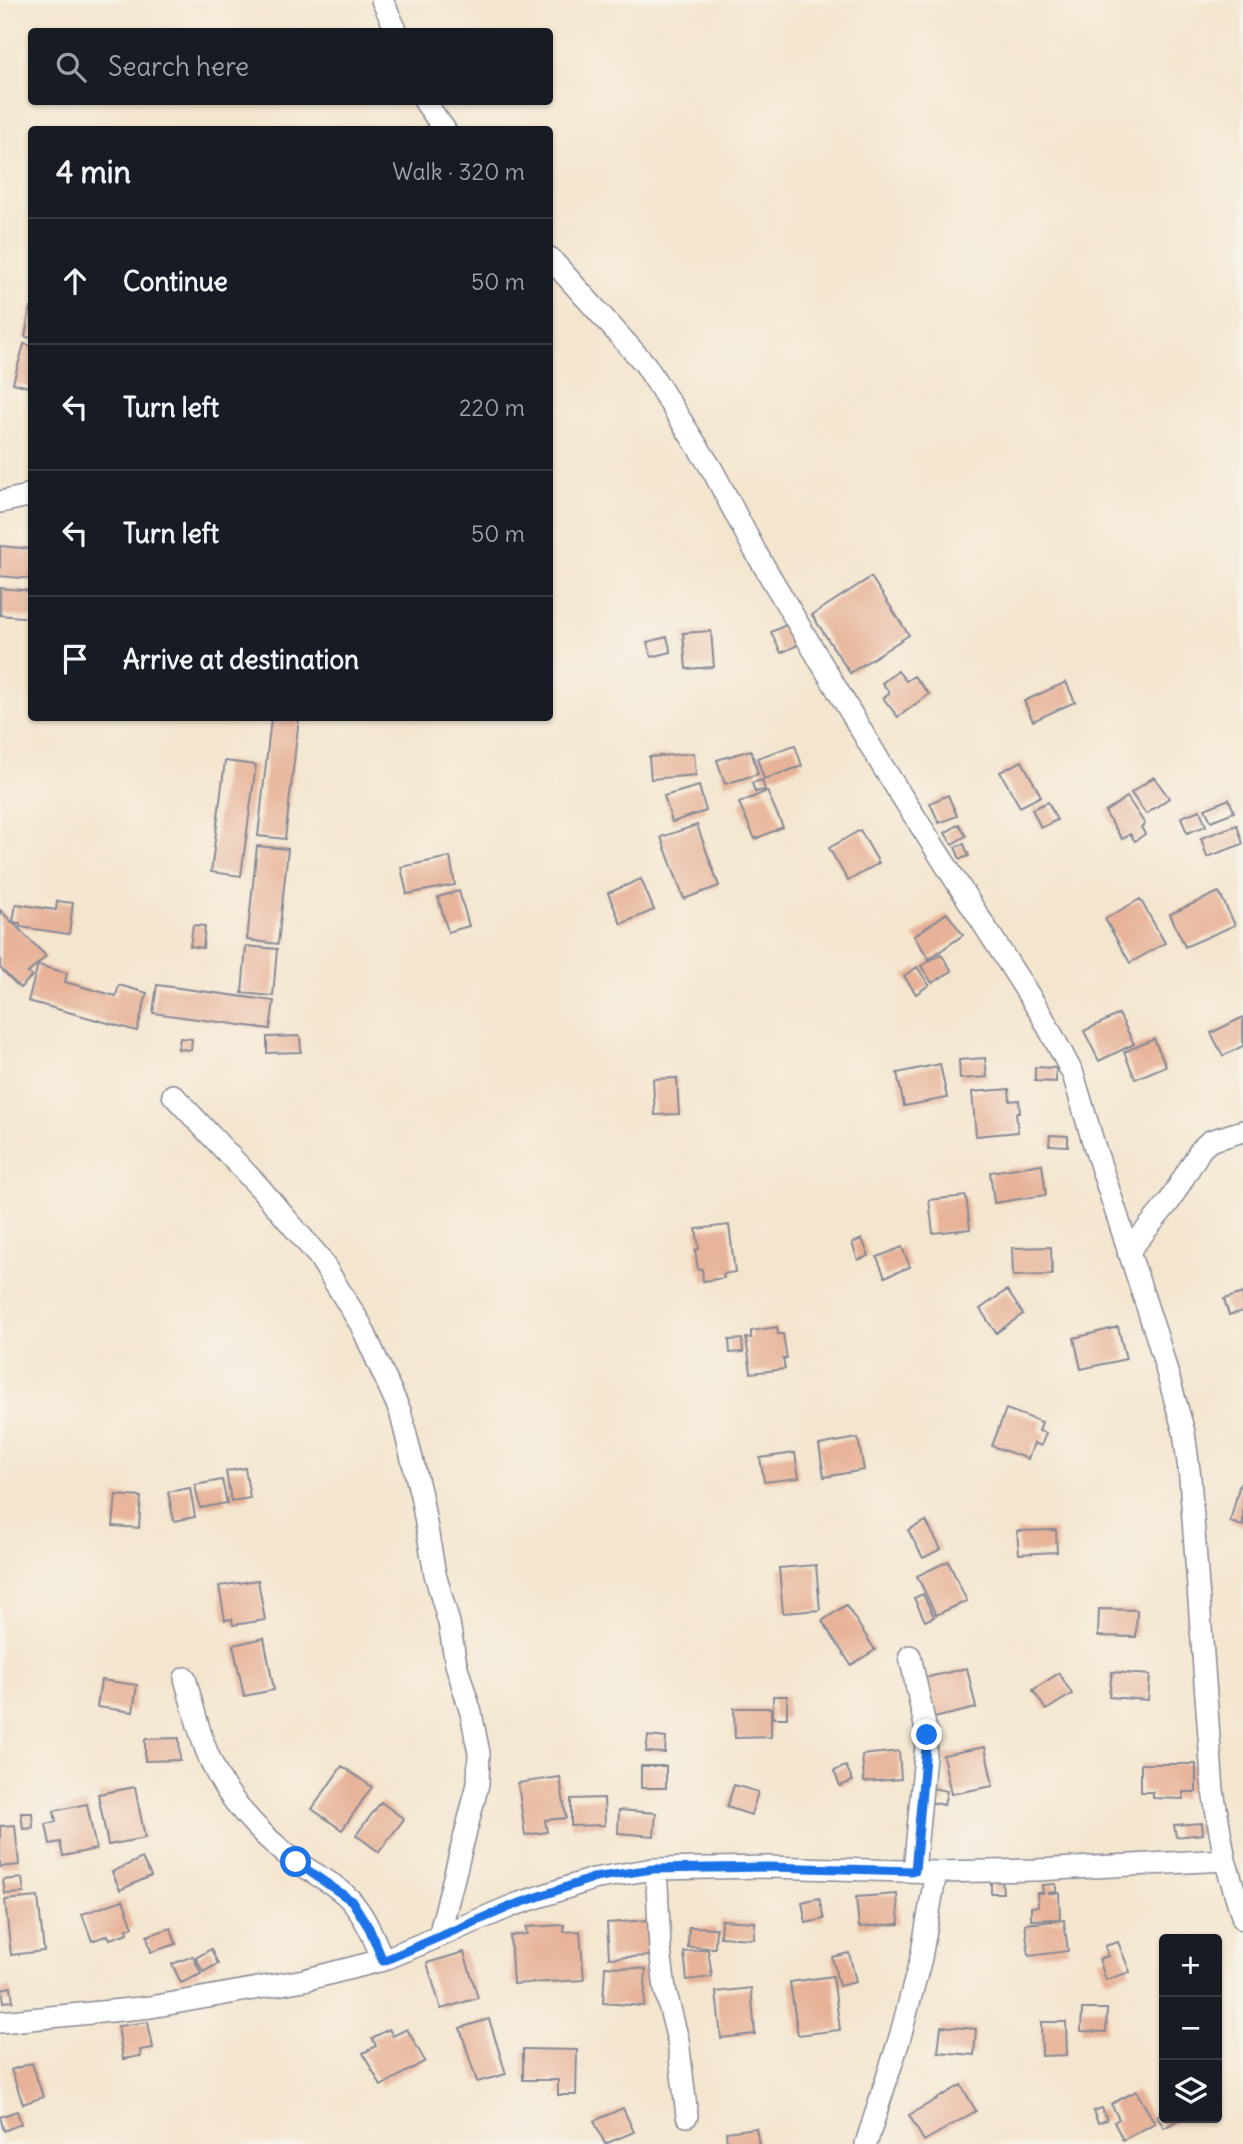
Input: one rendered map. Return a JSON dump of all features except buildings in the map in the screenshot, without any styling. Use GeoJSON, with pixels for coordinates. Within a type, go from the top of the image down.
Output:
{"type":"FeatureCollection","features":[{"type":"Feature","properties":{"kind":"street"},"geometry":{"type":"LineString","coordinates":[[383,0],[395,28]]}},
{"type":"Feature","properties":{"kind":"street"},"geometry":{"type":"LineString","coordinates":[[427,105],[442,126]]}},
{"type":"Feature","properties":{"kind":"street"},"geometry":{"type":"LineString","coordinates":[[553,261],[645,364],[713,471],[755,551],[883,767],[1041,1014],[1073,1074],[1158,1340],[1184,1432],[1190,1478],[1213,1791],[1225,1860],[1238,1882],[1243,1919]]}},
{"type":"Feature","properties":{"kind":"street"},"geometry":{"type":"LineString","coordinates":[[0,502],[28,495]]}},
{"type":"Feature","properties":{"kind":"street"},"geometry":{"type":"LineString","coordinates":[[173,1095],[261,1189],[319,1257],[361,1325],[400,1411],[421,1495],[435,1574],[449,1623],[456,1664],[480,1753],[478,1784],[439,1936]]}},
{"type":"Feature","properties":{"kind":"street"},"geometry":{"type":"LineString","coordinates":[[1128,1252],[1169,1202],[1201,1149],[1210,1141],[1243,1131]]}},
{"type":"Feature","properties":{"kind":"street"},"geometry":{"type":"LineString","coordinates":[[866,2144],[900,2037],[921,1958],[927,1735],[910,1656]]}},
{"type":"Feature","properties":{"kind":"street"},"geometry":{"type":"LineString","coordinates":[[185,1678],[205,1748],[219,1779],[235,1803],[266,1836],[296,1862],[352,1901],[369,1928],[383,1961]]}},
{"type":"Feature","properties":{"kind":"street"},"geometry":{"type":"LineString","coordinates":[[0,2022],[151,2007],[304,1980],[383,1961],[514,1905],[593,1878],[653,1869],[768,1867],[925,1872],[1037,1870],[1225,1860]]}},
{"type":"Feature","properties":{"kind":"street"},"geometry":{"type":"LineString","coordinates":[[653,1869],[665,1989],[678,2040],[687,2116]]}},
{"type":"Feature","properties":{"kind":"route"},"geometry":{"type":"LineString","coordinates":[[296,1862],[352,1901],[369,1928],[383,1961],[514,1905],[593,1878],[653,1869],[768,1867],[915,1871],[927,1735]]}}]}
